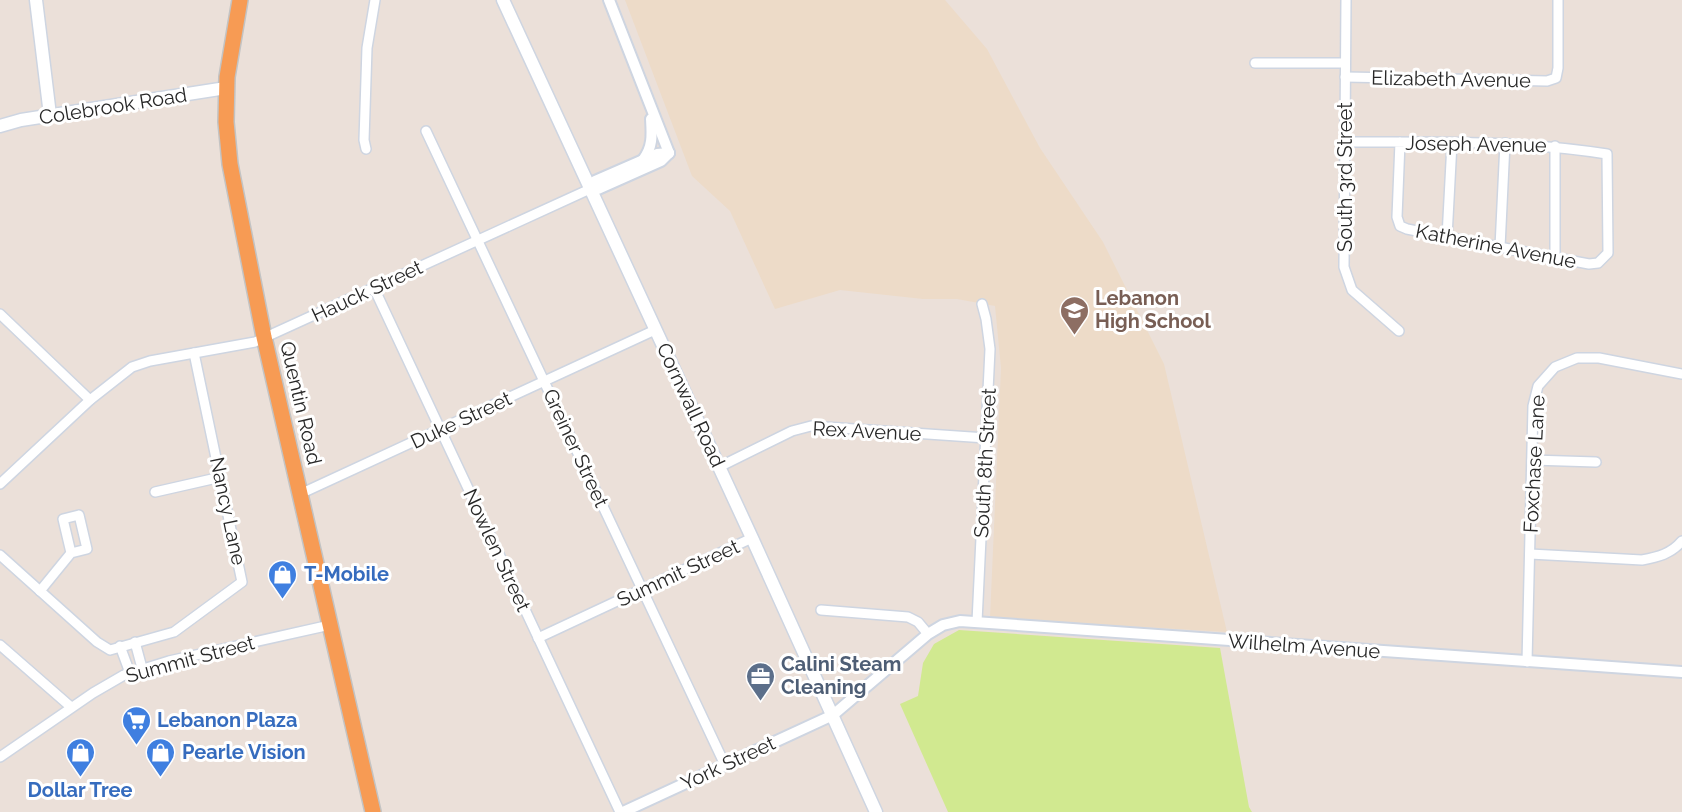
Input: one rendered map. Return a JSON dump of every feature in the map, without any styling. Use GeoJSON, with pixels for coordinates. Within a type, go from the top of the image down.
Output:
{"type":"FeatureCollection","features":[{"type":"Feature","properties":{"kind":"highway","name":"Quentin Road"},"geometry":{"type":"LineString","coordinates":[[240,0],[226,88],[226,137],[230,164],[264,338],[372,812]]}},
{"type":"Feature","properties":{"kind":"main road"},"geometry":{"type":"LineString","coordinates":[[36,0],[50,116]]}},
{"type":"Feature","properties":{"kind":"main road","name":"Cornwall Road"},"geometry":{"type":"LineString","coordinates":[[503,0],[876,812]]}},
{"type":"Feature","properties":{"kind":"main road","name":"Colebrook Road"},"geometry":{"type":"LineString","coordinates":[[0,126],[226,88]]}},
{"type":"Feature","properties":{"kind":"street"},"geometry":{"type":"LineString","coordinates":[[366,149],[364,140],[367,48],[375,0]]}},
{"type":"Feature","properties":{"kind":"street"},"geometry":{"type":"LineString","coordinates":[[609,0],[669,153]]}},
{"type":"Feature","properties":{"kind":"street","name":"South 3rd Street"},"geometry":{"type":"LineString","coordinates":[[1346,0],[1346,275],[1352,290],[1399,331]]}},
{"type":"Feature","properties":{"kind":"street","name":"Elizabeth Avenue"},"geometry":{"type":"LineString","coordinates":[[1345,77],[1547,81],[1556,78],[1558,0]]}},
{"type":"Feature","properties":{"kind":"street"},"geometry":{"type":"LineString","coordinates":[[1255,63],[1345,63]]}},
{"type":"Feature","properties":{"kind":"street"},"geometry":{"type":"LineString","coordinates":[[643,160],[652,142],[650,106]]}},
{"type":"Feature","properties":{"kind":"street","name":"Greiner Street"},"geometry":{"type":"LineString","coordinates":[[426,131],[725,765]]}},
{"type":"Feature","properties":{"kind":"street","name":"Joseph Avenue"},"geometry":{"type":"LineString","coordinates":[[1345,142],[1505,143],[1555,146],[1608,154]]}},
{"type":"Feature","properties":{"kind":"street","name":"Katherine Avenue"},"geometry":{"type":"LineString","coordinates":[[1400,142],[1397,217],[1400,225],[1407,229],[1589,264],[1598,263],[1608,254],[1608,154]]}},
{"type":"Feature","properties":{"kind":"street"},"geometry":{"type":"LineString","coordinates":[[1447,237],[1452,143]]}},
{"type":"Feature","properties":{"kind":"street"},"geometry":{"type":"LineString","coordinates":[[1500,247],[1505,143]]}},
{"type":"Feature","properties":{"kind":"street"},"geometry":{"type":"LineString","coordinates":[[1555,146],[1555,258]]}},
{"type":"Feature","properties":{"kind":"street","name":"Hauck Street"},"geometry":{"type":"LineString","coordinates":[[590,189],[595,181],[657,154],[669,153]]}},
{"type":"Feature","properties":{"kind":"street","name":"Hauck Street"},"geometry":{"type":"LineString","coordinates":[[0,484],[90,400],[132,367],[194,352],[255,342],[590,189],[598,189],[661,161],[669,153]]}},
{"type":"Feature","properties":{"kind":"street","name":"Nowlen Street"},"geometry":{"type":"LineString","coordinates":[[374,288],[622,812]]}},
{"type":"Feature","properties":{"kind":"street","name":"South 8th Street"},"geometry":{"type":"LineString","coordinates":[[977,622],[990,349],[982,304]]}},
{"type":"Feature","properties":{"kind":"street"},"geometry":{"type":"LineString","coordinates":[[0,314],[90,400]]}},
{"type":"Feature","properties":{"kind":"street","name":"Duke Street"},"geometry":{"type":"LineString","coordinates":[[300,494],[655,330]]}},
{"type":"Feature","properties":{"kind":"street","name":"Nancy Lane"},"geometry":{"type":"LineString","coordinates":[[135,642],[174,632],[242,582],[194,352]]}},
{"type":"Feature","properties":{"kind":"street","name":"Foxchase Lane"},"geometry":{"type":"LineString","coordinates":[[1527,662],[1533,406],[1538,386],[1555,367],[1577,358],[1599,358],[1682,375]]}},
{"type":"Feature","properties":{"kind":"street","name":"Rex Avenue"},"geometry":{"type":"LineString","coordinates":[[719,467],[792,431],[811,426],[986,438]]}},
{"type":"Feature","properties":{"kind":"street"},"geometry":{"type":"LineString","coordinates":[[1532,460],[1596,462]]}},
{"type":"Feature","properties":{"kind":"street"},"geometry":{"type":"LineString","coordinates":[[155,492],[220,477]]}},
{"type":"Feature","properties":{"kind":"street","name":"Summit Street"},"geometry":{"type":"LineString","coordinates":[[538,638],[752,538]]}},
{"type":"Feature","properties":{"kind":"street"},"geometry":{"type":"LineString","coordinates":[[1530,554],[1642,560],[1660,557],[1677,547],[1682,541]]}},
{"type":"Feature","properties":{"kind":"street"},"geometry":{"type":"LineString","coordinates":[[40,591],[71,553]]}},
{"type":"Feature","properties":{"kind":"street"},"geometry":{"type":"LineString","coordinates":[[0,555],[97,642],[110,650],[135,642],[142,668]]}},
{"type":"Feature","properties":{"kind":"street"},"geometry":{"type":"LineString","coordinates":[[821,610],[908,616],[918,622],[928,634]]}},
{"type":"Feature","properties":{"kind":"street","name":"Wilhelm Avenue"},"geometry":{"type":"LineString","coordinates":[[832,715],[928,634],[952,623],[977,622],[1682,672]]}},
{"type":"Feature","properties":{"kind":"street","name":"Summit Street"},"geometry":{"type":"LineString","coordinates":[[0,757],[103,686],[142,668],[330,625]]}},
{"type":"Feature","properties":{"kind":"street"},"geometry":{"type":"LineString","coordinates":[[0,645],[71,707]]}},
{"type":"Feature","properties":{"kind":"street"},"geometry":{"type":"LineString","coordinates":[[120,646],[130,673]]}},
{"type":"Feature","properties":{"kind":"street","name":"York Street"},"geometry":{"type":"LineString","coordinates":[[622,812],[832,715]]}},
{"type":"Feature","properties":{"kind":"shaded area","name":"Lebanon High School"},"geometry":{"type":"Polygon","coordinates":[[[625,0],[945,0],[987,49],[1040,148],[1103,242],[1164,364],[1227,632],[990,618],[1001,368],[995,306],[957,299],[923,299],[840,290],[775,309],[730,211],[692,176],[625,0]]]}},
{"type":"Feature","properties":{"kind":"green space"},"geometry":{"type":"Polygon","coordinates":[[[959,630],[1220,648],[1249,807],[1252,812],[948,812],[900,704],[918,696],[923,663],[934,644],[959,630]]]}},
{"type":"Feature","properties":{"kind":"place","name":"Lebanon High School"},"geometry":{"type":"Point","coordinates":[1074,336]}},
{"type":"Feature","properties":{"kind":"place","name":"T-Mobile"},"geometry":{"type":"Point","coordinates":[283,600]}},
{"type":"Feature","properties":{"kind":"place","name":"Calini Steam Cleaning"},"geometry":{"type":"Point","coordinates":[760,702]}},
{"type":"Feature","properties":{"kind":"place","name":"Lebanon Plaza"},"geometry":{"type":"Point","coordinates":[136,746]}},
{"type":"Feature","properties":{"kind":"place","name":"Dollar Tree"},"geometry":{"type":"Point","coordinates":[80,778]}},
{"type":"Feature","properties":{"kind":"place","name":"Pearle Vision"},"geometry":{"type":"Point","coordinates":[161,778]}}]}
